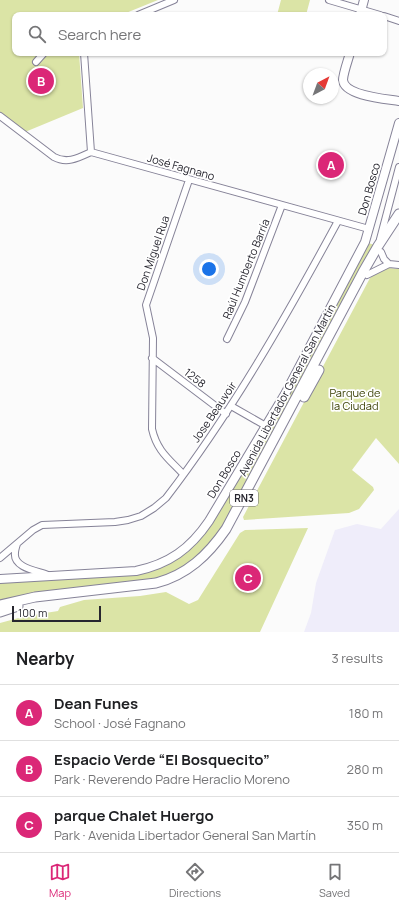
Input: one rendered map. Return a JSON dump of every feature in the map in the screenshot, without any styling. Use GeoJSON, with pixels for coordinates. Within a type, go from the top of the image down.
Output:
{"type":"FeatureCollection","features":[{"type":"Feature","properties":{"kind":"highway","name":"Avenida Libertador General San Martín"},"geometry":{"type":"LineString","coordinates":[[0,605],[35,597],[156,584],[180,574],[201,559],[220,538],[240,504],[399,214]]}},
{"type":"Feature","properties":{"kind":"highway","name":"Avenida Libertador General San Martín"},"geometry":{"type":"LineString","coordinates":[[0,612],[12,607],[28,604],[68,598],[141,591],[163,587],[189,575],[214,555],[234,526],[311,384],[379,249],[399,225]]}},
{"type":"Feature","properties":{"kind":"main road"},"geometry":{"type":"LineString","coordinates":[[361,12],[364,0]]}},
{"type":"Feature","properties":{"kind":"main road"},"geometry":{"type":"LineString","coordinates":[[349,56],[343,80],[345,86],[352,92],[399,101]]}},
{"type":"Feature","properties":{"kind":"main road","name":"Don Bosco"},"geometry":{"type":"LineString","coordinates":[[0,579],[136,571],[150,568],[164,563],[175,556],[195,540],[203,531],[288,388],[365,242],[399,123]]}},
{"type":"Feature","properties":{"kind":"street"},"geometry":{"type":"LineString","coordinates":[[145,12],[174,0]]}},
{"type":"Feature","properties":{"kind":"street"},"geometry":{"type":"LineString","coordinates":[[330,0],[361,12]]}},
{"type":"Feature","properties":{"kind":"street"},"geometry":{"type":"LineString","coordinates":[[387,17],[399,21]]}},
{"type":"Feature","properties":{"kind":"street"},"geometry":{"type":"LineString","coordinates":[[36,62],[41,56]]}},
{"type":"Feature","properties":{"kind":"street"},"geometry":{"type":"LineString","coordinates":[[0,116],[60,160],[74,160],[91,152],[84,56]]}},
{"type":"Feature","properties":{"kind":"street","name":"José Fagnano"},"geometry":{"type":"LineString","coordinates":[[91,152],[369,229]]}},
{"type":"Feature","properties":{"kind":"street","name":"Don Bosco"},"geometry":{"type":"LineString","coordinates":[[379,249],[399,167]]}},
{"type":"Feature","properties":{"kind":"street","name":"Don Miguel Rua"},"geometry":{"type":"LineString","coordinates":[[183,474],[159,449],[152,429],[153,338],[146,305],[189,180]]}},
{"type":"Feature","properties":{"kind":"street","name":"Raúl Humberto Barría"},"geometry":{"type":"LineString","coordinates":[[227,339],[245,302],[282,206]]}},
{"type":"Feature","properties":{"kind":"street","name":"Jose Beauvoir"},"geometry":{"type":"LineString","coordinates":[[17,543],[33,530],[42,525],[115,522],[128,520],[141,516],[166,498],[231,406],[286,316],[338,221]]}},
{"type":"Feature","properties":{"kind":"street"},"geometry":{"type":"LineString","coordinates":[[379,249],[384,259],[389,264]]}},
{"type":"Feature","properties":{"kind":"street"},"geometry":{"type":"LineString","coordinates":[[367,275],[389,264],[399,265]]}},
{"type":"Feature","properties":{"kind":"street","name":"1258"},"geometry":{"type":"LineString","coordinates":[[152,358],[226,414]]}},
{"type":"Feature","properties":{"kind":"street"},"geometry":{"type":"LineString","coordinates":[[231,406],[266,426]]}},
{"type":"Feature","properties":{"kind":"street"},"geometry":{"type":"LineString","coordinates":[[17,543],[14,553],[18,563],[53,576]]}},
{"type":"Feature","properties":{"kind":"street"},"geometry":{"type":"LineString","coordinates":[[0,558],[17,543]]}},
{"type":"Feature","properties":{"kind":"shaded area"},"geometry":{"type":"Polygon","coordinates":[[[399,509],[399,632],[304,632],[311,613],[316,583],[335,530],[357,524],[381,529],[399,509]]]}},
{"type":"Feature","properties":{"kind":"green space"},"geometry":{"type":"Polygon","coordinates":[[[0,0],[158,0],[128,12],[12,12],[12,56],[79,56],[83,108],[25,132],[0,114],[0,0]]]}},
{"type":"Feature","properties":{"kind":"green space"},"geometry":{"type":"Polygon","coordinates":[[[281,0],[310,0],[307,12],[278,12],[281,0]]]}},
{"type":"Feature","properties":{"kind":"green space"},"geometry":{"type":"Polygon","coordinates":[[[365,242],[378,246],[220,538],[167,580],[0,605],[0,579],[151,568],[195,540],[266,426],[365,242]]]}},
{"type":"Feature","properties":{"kind":"green space","name":"Parque de la Ciudad"},"geometry":{"type":"Polygon","coordinates":[[[389,268],[399,269],[399,464],[376,438],[352,470],[373,487],[374,490],[359,509],[349,513],[244,520],[243,517],[370,278],[379,271],[389,268]]]}},
{"type":"Feature","properties":{"kind":"green space"},"geometry":{"type":"Polygon","coordinates":[[[308,528],[260,632],[0,632],[0,623],[26,616],[58,611],[60,607],[84,600],[140,596],[166,592],[189,604],[198,600],[240,533],[245,530],[308,528]]]}},
{"type":"Feature","properties":{"kind":"place","name":"Espacio Verde “El Bosquecito”"},"geometry":{"type":"Point","coordinates":[41,81]}},
{"type":"Feature","properties":{"kind":"place","name":"Dean Funes"},"geometry":{"type":"Point","coordinates":[331,165]}},
{"type":"Feature","properties":{"kind":"place","name":"parque Chalet Huergo"},"geometry":{"type":"Point","coordinates":[248,578]}}]}
